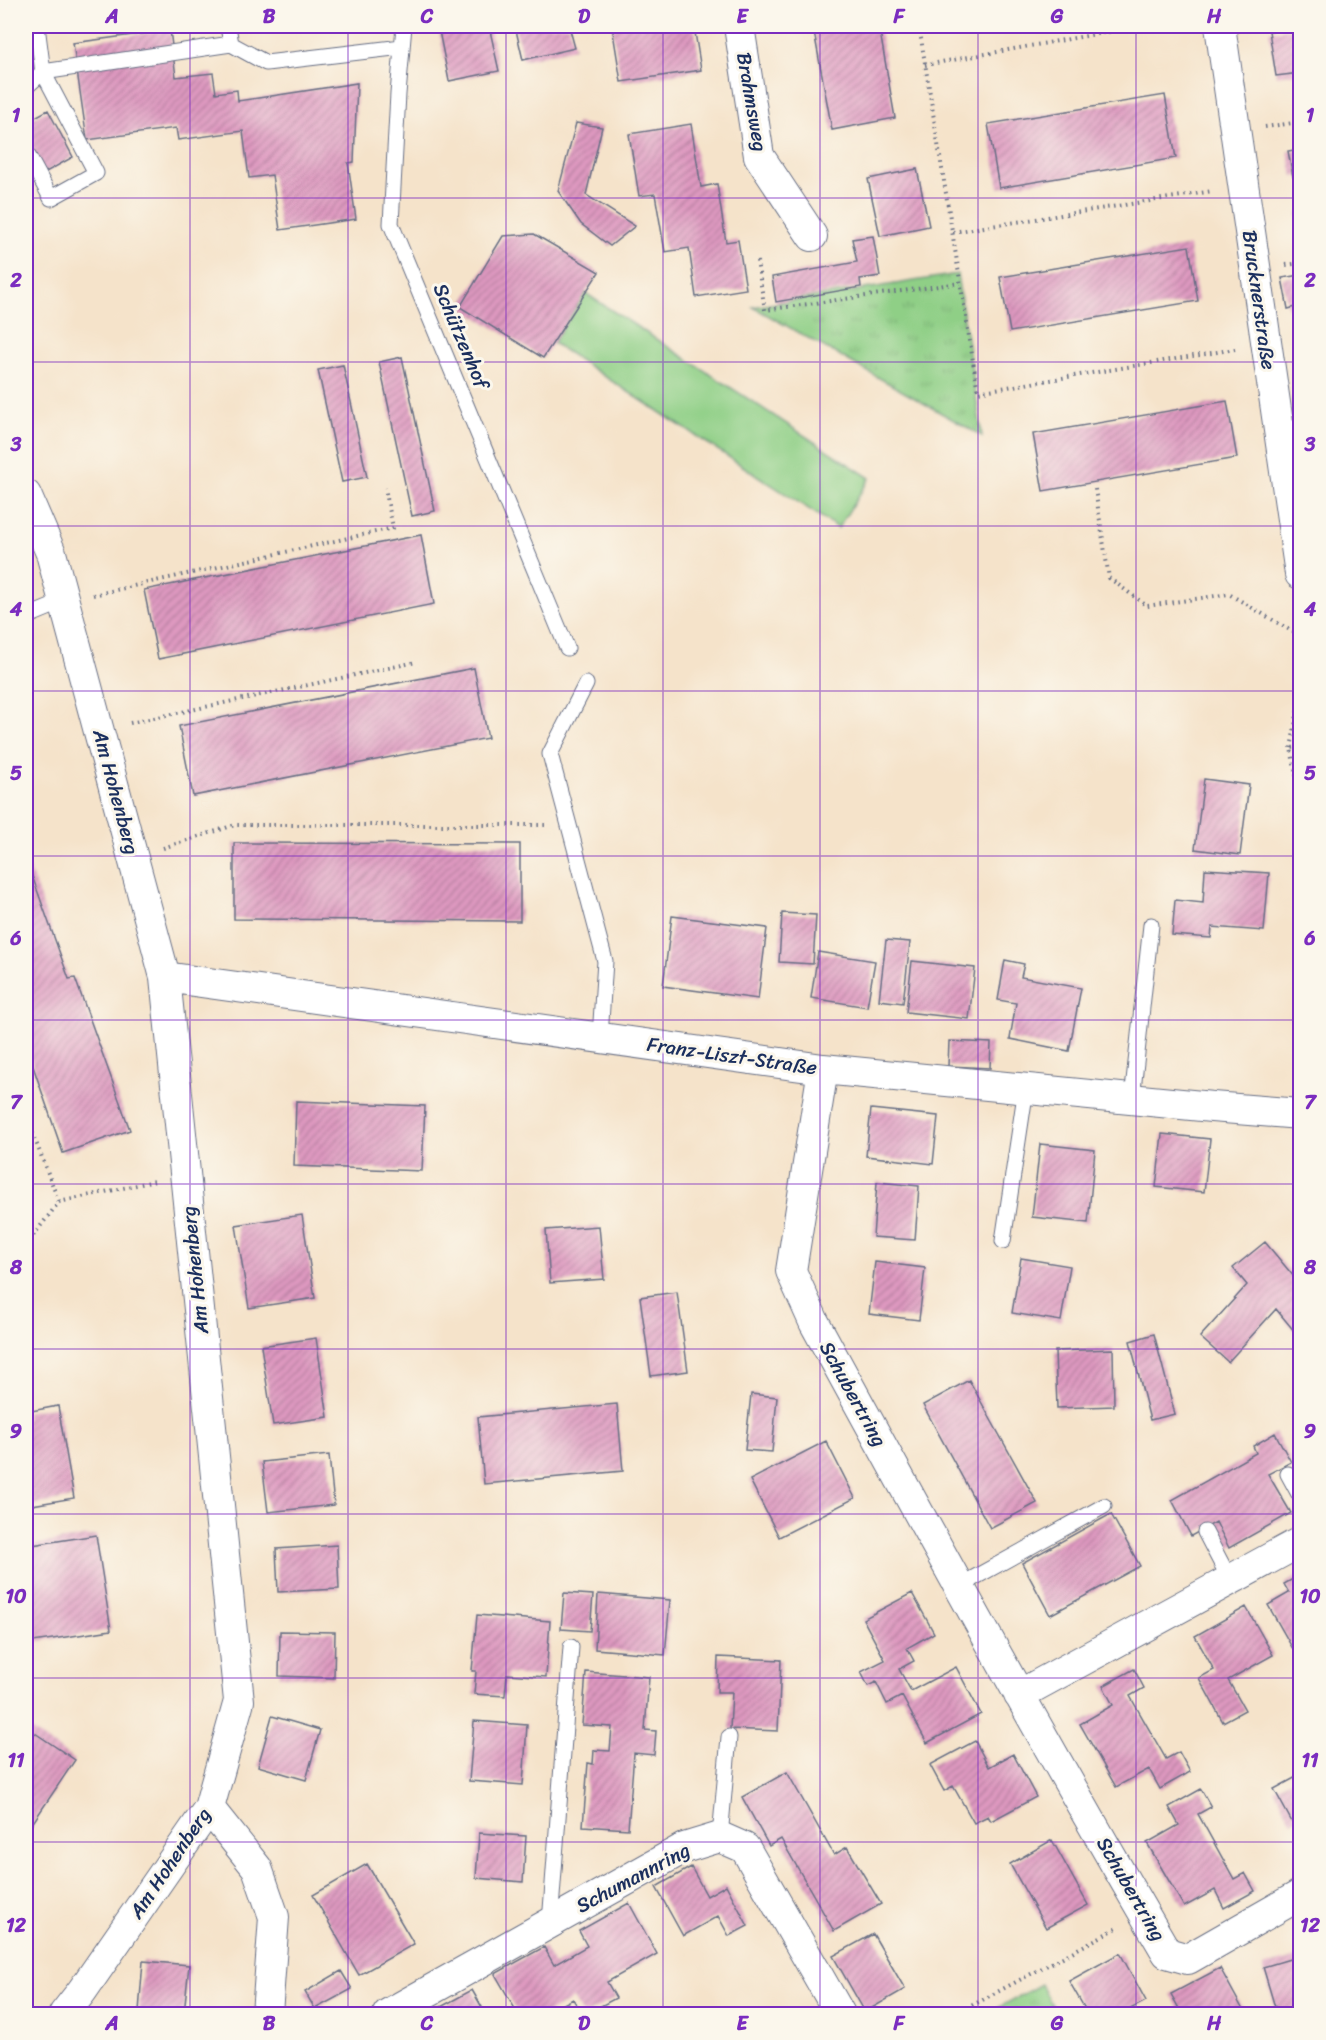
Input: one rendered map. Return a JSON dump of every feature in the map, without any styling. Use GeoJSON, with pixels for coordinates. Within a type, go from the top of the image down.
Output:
{"type":"FeatureCollection","features":[{"type":"Feature","properties":{"kind":"street","name":"Brahmsweg"},"geometry":{"type":"LineString","coordinates":[[740,26],[759,156],[812,236]]}},
{"type":"Feature","properties":{"kind":"street","name":"Brucknerstraße"},"geometry":{"type":"LineString","coordinates":[[1220,26],[1266,344],[1289,429],[1300,574]]}},
{"type":"Feature","properties":{"kind":"street","name":"Am Hohenberg"},"geometry":{"type":"LineString","coordinates":[[26,495],[51,553],[165,976],[239,1701],[209,1808],[64,2014]]}},
{"type":"Feature","properties":{"kind":"street","name":"Franz-Liszt-Straße"},"geometry":{"type":"LineString","coordinates":[[165,976],[823,1069],[1300,1114]]}},
{"type":"Feature","properties":{"kind":"street","name":"Schubertring"},"geometry":{"type":"LineString","coordinates":[[823,1069],[791,1271],[814,1322],[1019,1695],[1167,1953],[1188,1959],[1300,1895]]}},
{"type":"Feature","properties":{"kind":"street"},"geometry":{"type":"LineString","coordinates":[[1019,1695],[1300,1542]]}},
{"type":"Feature","properties":{"kind":"street"},"geometry":{"type":"LineString","coordinates":[[209,1808],[257,1868],[274,1917],[267,2014]]}},
{"type":"Feature","properties":{"kind":"street"},"geometry":{"type":"LineString","coordinates":[[720,1837],[745,1848],[840,2014]]}},
{"type":"Feature","properties":{"kind":"street","name":"Schumannring"},"geometry":{"type":"LineString","coordinates":[[388,2014],[684,1848],[720,1837]]}},
{"type":"Feature","properties":{"kind":"lane"},"geometry":{"type":"LineString","coordinates":[[26,152],[51,198],[96,172],[44,72],[37,26]]}},
{"type":"Feature","properties":{"kind":"lane"},"geometry":{"type":"LineString","coordinates":[[228,26],[231,44]]}},
{"type":"Feature","properties":{"kind":"lane","name":"Schützenhof"},"geometry":{"type":"LineString","coordinates":[[404,26],[391,224],[567,648]]}},
{"type":"Feature","properties":{"kind":"lane"},"geometry":{"type":"LineString","coordinates":[[26,87],[44,72],[231,44],[266,63],[402,47]]}},
{"type":"Feature","properties":{"kind":"lane"},"geometry":{"type":"LineString","coordinates":[[26,617],[65,602]]}},
{"type":"Feature","properties":{"kind":"lane"},"geometry":{"type":"LineString","coordinates":[[586,684],[550,754],[605,962],[600,1037]]}},
{"type":"Feature","properties":{"kind":"lane"},"geometry":{"type":"LineString","coordinates":[[1132,1099],[1151,925]]}},
{"type":"Feature","properties":{"kind":"lane"},"geometry":{"type":"LineString","coordinates":[[1003,1241],[1026,1088]]}},
{"type":"Feature","properties":{"kind":"lane"},"geometry":{"type":"LineString","coordinates":[[1288,1474],[1300,1496]]}},
{"type":"Feature","properties":{"kind":"lane"},"geometry":{"type":"LineString","coordinates":[[959,1586],[1104,1506]]}},
{"type":"Feature","properties":{"kind":"lane"},"geometry":{"type":"LineString","coordinates":[[1205,1532],[1230,1580]]}},
{"type":"Feature","properties":{"kind":"lane"},"geometry":{"type":"LineString","coordinates":[[550,1923],[571,1647]]}},
{"type":"Feature","properties":{"kind":"lane"},"geometry":{"type":"LineString","coordinates":[[720,1837],[729,1737]]}},
{"type":"Feature","properties":{"kind":"path"},"geometry":{"type":"LineString","coordinates":[[919,26],[978,392],[1266,344]]}},
{"type":"Feature","properties":{"kind":"path"},"geometry":{"type":"LineString","coordinates":[[926,64],[1141,26]]}},
{"type":"Feature","properties":{"kind":"path"},"geometry":{"type":"LineString","coordinates":[[953,232],[1243,186]]}},
{"type":"Feature","properties":{"kind":"path"},"geometry":{"type":"LineString","coordinates":[[757,261],[765,310],[960,283]]}},
{"type":"Feature","properties":{"kind":"path"},"geometry":{"type":"LineString","coordinates":[[65,602],[393,528],[385,488]]}},
{"type":"Feature","properties":{"kind":"path"},"geometry":{"type":"LineString","coordinates":[[1095,489],[1109,578],[1148,606],[1229,594],[1300,636]]}},
{"type":"Feature","properties":{"kind":"path"},"geometry":{"type":"LineString","coordinates":[[100,729],[416,662]]}},
{"type":"Feature","properties":{"kind":"path"},"geometry":{"type":"LineString","coordinates":[[1300,698],[1290,748],[1300,795]]}},
{"type":"Feature","properties":{"kind":"path"},"geometry":{"type":"LineString","coordinates":[[1290,748],[1300,747]]}},
{"type":"Feature","properties":{"kind":"path"},"geometry":{"type":"LineString","coordinates":[[134,857],[235,825],[569,825]]}},
{"type":"Feature","properties":{"kind":"path"},"geometry":{"type":"LineString","coordinates":[[26,1116],[59,1202]]}},
{"type":"Feature","properties":{"kind":"path"},"geometry":{"type":"LineString","coordinates":[[26,1245],[59,1202],[186,1175]]}},
{"type":"Feature","properties":{"kind":"path"},"geometry":{"type":"LineString","coordinates":[[956,2014],[1144,1913]]}},
{"type":"Feature","properties":{"kind":"green space"},"geometry":{"type":"Polygon","coordinates":[[[957,274],[982,436],[753,307],[957,274]]]}},
{"type":"Feature","properties":{"kind":"green space"},"geometry":{"type":"Polygon","coordinates":[[[585,293],[870,478],[838,528],[553,343],[585,293]]]}},
{"type":"Feature","properties":{"kind":"green space"},"geometry":{"type":"Polygon","coordinates":[[[1041,1984],[1057,2014],[987,2014],[1041,1984]]]}},
{"type":"Feature","properties":{"kind":"building"},"geometry":{"type":"Polygon","coordinates":[[[438,26],[489,26],[499,71],[449,81],[438,26]]]}},
{"type":"Feature","properties":{"kind":"building"},"geometry":{"type":"Polygon","coordinates":[[[515,26],[569,26],[575,48],[523,60],[515,26]]]}},
{"type":"Feature","properties":{"kind":"building"},"geometry":{"type":"Polygon","coordinates":[[[612,26],[694,26],[701,70],[621,82],[612,26]]]}},
{"type":"Feature","properties":{"kind":"building"},"geometry":{"type":"Polygon","coordinates":[[[813,26],[879,26],[895,118],[832,130],[813,26]]]}},
{"type":"Feature","properties":{"kind":"building"},"geometry":{"type":"Polygon","coordinates":[[[1297,26],[1300,26],[1300,73],[1276,76],[1269,31],[1298,28],[1297,26]]]}},
{"type":"Feature","properties":{"kind":"building"},"geometry":{"type":"Polygon","coordinates":[[[170,30],[176,77],[213,73],[216,93],[237,90],[238,101],[357,83],[354,162],[348,163],[356,219],[280,230],[272,175],[249,178],[243,131],[178,140],[176,128],[87,140],[73,43],[170,30]]]}},
{"type":"Feature","properties":{"kind":"building"},"geometry":{"type":"Polygon","coordinates":[[[1165,95],[1176,158],[999,188],[988,124],[1165,95]]]}},
{"type":"Feature","properties":{"kind":"building"},"geometry":{"type":"Polygon","coordinates":[[[48,110],[73,157],[28,182],[26,178],[26,122],[48,110]]]}},
{"type":"Feature","properties":{"kind":"building"},"geometry":{"type":"Polygon","coordinates":[[[576,123],[602,127],[586,195],[635,226],[610,246],[581,224],[558,191],[576,123]]]}},
{"type":"Feature","properties":{"kind":"building"},"geometry":{"type":"Polygon","coordinates":[[[691,124],[701,187],[717,184],[726,242],[738,240],[746,289],[696,297],[689,248],[665,252],[655,194],[639,196],[629,134],[691,124]]]}},
{"type":"Feature","properties":{"kind":"building"},"geometry":{"type":"Polygon","coordinates":[[[1300,149],[1300,176],[1293,177],[1288,151],[1300,149]]]}},
{"type":"Feature","properties":{"kind":"building"},"geometry":{"type":"Polygon","coordinates":[[[917,169],[929,226],[880,236],[868,179],[917,169]]]}},
{"type":"Feature","properties":{"kind":"building"},"geometry":{"type":"Polygon","coordinates":[[[1300,212],[1300,227],[1299,228],[1297,213],[1300,212]]]}},
{"type":"Feature","properties":{"kind":"building"},"geometry":{"type":"Polygon","coordinates":[[[534,234],[599,272],[543,358],[460,307],[503,236],[534,234]]]}},
{"type":"Feature","properties":{"kind":"building"},"geometry":{"type":"Polygon","coordinates":[[[873,236],[880,276],[860,279],[861,287],[776,302],[772,277],[857,262],[852,239],[873,236]]]}},
{"type":"Feature","properties":{"kind":"building"},"geometry":{"type":"Polygon","coordinates":[[[1189,246],[1198,301],[1010,332],[1000,277],[1189,246]]]}},
{"type":"Feature","properties":{"kind":"building"},"geometry":{"type":"Polygon","coordinates":[[[1300,275],[1300,306],[1288,309],[1282,278],[1300,275]]]}},
{"type":"Feature","properties":{"kind":"building"},"geometry":{"type":"Polygon","coordinates":[[[402,357],[435,511],[412,516],[379,362],[402,357]]]}},
{"type":"Feature","properties":{"kind":"building"},"geometry":{"type":"Polygon","coordinates":[[[343,365],[367,477],[342,482],[318,370],[343,365]]]}},
{"type":"Feature","properties":{"kind":"building"},"geometry":{"type":"Polygon","coordinates":[[[1227,401],[1237,458],[1043,491],[1033,434],[1227,401]]]}},
{"type":"Feature","properties":{"kind":"building"},"geometry":{"type":"Polygon","coordinates":[[[421,535],[434,604],[158,659],[144,590],[421,535]]]}},
{"type":"Feature","properties":{"kind":"building"},"geometry":{"type":"Polygon","coordinates":[[[474,668],[488,738],[193,796],[179,726],[474,668]]]}},
{"type":"Feature","properties":{"kind":"building"},"geometry":{"type":"Polygon","coordinates":[[[1204,779],[1249,785],[1240,855],[1195,849],[1204,779]]]}},
{"type":"Feature","properties":{"kind":"building"},"geometry":{"type":"Polygon","coordinates":[[[234,843],[520,844],[520,921],[234,919],[234,843]]]}},
{"type":"Feature","properties":{"kind":"building"},"geometry":{"type":"Polygon","coordinates":[[[26,859],[69,979],[75,978],[130,1130],[63,1153],[26,1046],[26,859]]]}},
{"type":"Feature","properties":{"kind":"building"},"geometry":{"type":"Polygon","coordinates":[[[1205,869],[1269,873],[1264,931],[1212,927],[1211,938],[1172,935],[1175,900],[1203,903],[1205,869]]]}},
{"type":"Feature","properties":{"kind":"building"},"geometry":{"type":"Polygon","coordinates":[[[782,913],[816,915],[813,964],[779,962],[782,913]]]}},
{"type":"Feature","properties":{"kind":"building"},"geometry":{"type":"Polygon","coordinates":[[[672,916],[767,928],[758,999],[663,986],[672,916]]]}},
{"type":"Feature","properties":{"kind":"building"},"geometry":{"type":"Polygon","coordinates":[[[886,940],[910,942],[903,1003],[879,1000],[886,940]]]}},
{"type":"Feature","properties":{"kind":"building"},"geometry":{"type":"Polygon","coordinates":[[[818,952],[875,961],[867,1007],[811,998],[818,952]]]}},
{"type":"Feature","properties":{"kind":"building"},"geometry":{"type":"Polygon","coordinates":[[[1005,960],[1024,964],[1021,977],[1081,988],[1069,1051],[1010,1039],[1016,1003],[998,1000],[1005,960]]]}},
{"type":"Feature","properties":{"kind":"building"},"geometry":{"type":"Polygon","coordinates":[[[912,961],[975,968],[969,1019],[906,1012],[912,961]]]}},
{"type":"Feature","properties":{"kind":"building"},"geometry":{"type":"Polygon","coordinates":[[[949,1041],[991,1043],[990,1068],[948,1066],[949,1041]]]}},
{"type":"Feature","properties":{"kind":"building"},"geometry":{"type":"Polygon","coordinates":[[[296,1101],[425,1106],[422,1171],[294,1166],[296,1101]]]}},
{"type":"Feature","properties":{"kind":"building"},"geometry":{"type":"Polygon","coordinates":[[[871,1109],[938,1116],[933,1164],[866,1156],[871,1109]]]}},
{"type":"Feature","properties":{"kind":"building"},"geometry":{"type":"Polygon","coordinates":[[[1162,1134],[1210,1139],[1204,1192],[1156,1187],[1162,1134]]]}},
{"type":"Feature","properties":{"kind":"building"},"geometry":{"type":"Polygon","coordinates":[[[1040,1144],[1095,1150],[1088,1223],[1032,1217],[1040,1144]]]}},
{"type":"Feature","properties":{"kind":"building"},"geometry":{"type":"Polygon","coordinates":[[[877,1182],[919,1186],[915,1240],[873,1237],[877,1182]]]}},
{"type":"Feature","properties":{"kind":"building"},"geometry":{"type":"Polygon","coordinates":[[[302,1215],[315,1298],[249,1308],[236,1225],[302,1215]]]}},
{"type":"Feature","properties":{"kind":"building"},"geometry":{"type":"Polygon","coordinates":[[[599,1226],[604,1279],[550,1283],[546,1230],[599,1226]]]}},
{"type":"Feature","properties":{"kind":"building"},"geometry":{"type":"Polygon","coordinates":[[[1265,1242],[1295,1278],[1300,1274],[1300,1338],[1276,1309],[1228,1362],[1200,1337],[1247,1285],[1233,1268],[1265,1242]]]}},
{"type":"Feature","properties":{"kind":"building"},"geometry":{"type":"Polygon","coordinates":[[[1021,1258],[1070,1266],[1061,1321],[1012,1313],[1021,1258]]]}},
{"type":"Feature","properties":{"kind":"building"},"geometry":{"type":"Polygon","coordinates":[[[875,1262],[925,1268],[919,1320],[869,1314],[875,1262]]]}},
{"type":"Feature","properties":{"kind":"building"},"geometry":{"type":"Polygon","coordinates":[[[677,1292],[688,1371],[651,1376],[640,1297],[677,1292]]]}},
{"type":"Feature","properties":{"kind":"building"},"geometry":{"type":"Polygon","coordinates":[[[1154,1334],[1175,1414],[1150,1420],[1130,1341],[1154,1334]]]}},
{"type":"Feature","properties":{"kind":"building"},"geometry":{"type":"Polygon","coordinates":[[[316,1338],[328,1417],[273,1425],[261,1346],[316,1338]]]}},
{"type":"Feature","properties":{"kind":"building"},"geometry":{"type":"Polygon","coordinates":[[[1113,1349],[1114,1406],[1057,1408],[1055,1351],[1113,1349]]]}},
{"type":"Feature","properties":{"kind":"building"},"geometry":{"type":"Polygon","coordinates":[[[969,1380],[1037,1503],[990,1528],[923,1405],[969,1380]]]}},
{"type":"Feature","properties":{"kind":"building"},"geometry":{"type":"Polygon","coordinates":[[[751,1394],[777,1397],[772,1452],[745,1450],[751,1394]]]}},
{"type":"Feature","properties":{"kind":"building"},"geometry":{"type":"Polygon","coordinates":[[[617,1404],[623,1471],[484,1484],[478,1417],[617,1404]]]}},
{"type":"Feature","properties":{"kind":"building"},"geometry":{"type":"Polygon","coordinates":[[[58,1406],[74,1498],[26,1506],[26,1412],[58,1406]]]}},
{"type":"Feature","properties":{"kind":"building"},"geometry":{"type":"Polygon","coordinates":[[[1275,1433],[1291,1462],[1268,1474],[1291,1513],[1229,1548],[1216,1522],[1191,1536],[1172,1500],[1256,1453],[1253,1446],[1275,1433]]]}},
{"type":"Feature","properties":{"kind":"building"},"geometry":{"type":"Polygon","coordinates":[[[826,1441],[855,1498],[779,1537],[750,1480],[826,1441]]]}},
{"type":"Feature","properties":{"kind":"building"},"geometry":{"type":"Polygon","coordinates":[[[329,1455],[334,1505],[268,1512],[262,1462],[329,1455]]]}},
{"type":"Feature","properties":{"kind":"building"},"geometry":{"type":"Polygon","coordinates":[[[1111,1514],[1140,1566],[1050,1615],[1022,1563],[1111,1514]]]}},
{"type":"Feature","properties":{"kind":"building"},"geometry":{"type":"Polygon","coordinates":[[[96,1535],[111,1630],[27,1643],[26,1546],[96,1535]]]}},
{"type":"Feature","properties":{"kind":"building"},"geometry":{"type":"Polygon","coordinates":[[[337,1545],[339,1589],[278,1592],[276,1549],[337,1545]]]}},
{"type":"Feature","properties":{"kind":"building"},"geometry":{"type":"Polygon","coordinates":[[[1300,1575],[1300,1645],[1293,1649],[1268,1605],[1289,1593],[1284,1584],[1300,1575]]]}},
{"type":"Feature","properties":{"kind":"building"},"geometry":{"type":"Polygon","coordinates":[[[564,1593],[593,1595],[590,1631],[561,1629],[564,1593]]]}},
{"type":"Feature","properties":{"kind":"building"},"geometry":{"type":"Polygon","coordinates":[[[912,1593],[934,1633],[907,1648],[914,1661],[899,1669],[911,1691],[956,1667],[981,1714],[927,1743],[902,1696],[887,1704],[876,1682],[868,1686],[861,1672],[885,1660],[863,1619],[912,1593]]]}},
{"type":"Feature","properties":{"kind":"building"},"geometry":{"type":"Polygon","coordinates":[[[598,1594],[670,1600],[665,1655],[595,1649],[598,1594]]]}},
{"type":"Feature","properties":{"kind":"building"},"geometry":{"type":"Polygon","coordinates":[[[1246,1607],[1273,1655],[1228,1680],[1245,1710],[1223,1722],[1199,1678],[1214,1670],[1195,1636],[1246,1607]]]}},
{"type":"Feature","properties":{"kind":"building"},"geometry":{"type":"Polygon","coordinates":[[[477,1615],[550,1621],[546,1677],[507,1674],[505,1696],[474,1694],[476,1671],[472,1671],[477,1615]]]}},
{"type":"Feature","properties":{"kind":"building"},"geometry":{"type":"Polygon","coordinates":[[[280,1631],[335,1632],[334,1678],[279,1676],[280,1631]]]}},
{"type":"Feature","properties":{"kind":"building"},"geometry":{"type":"Polygon","coordinates":[[[718,1657],[781,1660],[778,1731],[730,1729],[732,1692],[717,1692],[718,1657]]]}},
{"type":"Feature","properties":{"kind":"building"},"geometry":{"type":"Polygon","coordinates":[[[1134,1669],[1144,1688],[1130,1696],[1166,1759],[1179,1752],[1190,1772],[1160,1789],[1149,1769],[1116,1787],[1080,1724],[1113,1705],[1103,1686],[1134,1669]]]}},
{"type":"Feature","properties":{"kind":"building"},"geometry":{"type":"Polygon","coordinates":[[[586,1672],[649,1677],[645,1730],[656,1731],[654,1755],[634,1753],[628,1829],[583,1826],[588,1763],[593,1764],[594,1750],[610,1751],[612,1727],[582,1725],[586,1672]]]}},
{"type":"Feature","properties":{"kind":"building"},"geometry":{"type":"Polygon","coordinates":[[[272,1716],[320,1730],[306,1780],[258,1766],[272,1716]]]}},
{"type":"Feature","properties":{"kind":"building"},"geometry":{"type":"Polygon","coordinates":[[[474,1721],[527,1725],[523,1785],[469,1781],[474,1721]]]}},
{"type":"Feature","properties":{"kind":"building"},"geometry":{"type":"Polygon","coordinates":[[[26,1727],[75,1760],[26,1833],[26,1727]]]}},
{"type":"Feature","properties":{"kind":"building"},"geometry":{"type":"Polygon","coordinates":[[[975,1741],[989,1767],[1013,1754],[1036,1797],[991,1821],[988,1816],[974,1823],[953,1786],[944,1791],[930,1765],[975,1741]]]}},
{"type":"Feature","properties":{"kind":"building"},"geometry":{"type":"Polygon","coordinates":[[[787,1772],[834,1855],[847,1847],[881,1904],[834,1931],[781,1839],[769,1846],[742,1797],[787,1772]]]}},
{"type":"Feature","properties":{"kind":"building"},"geometry":{"type":"Polygon","coordinates":[[[1300,1775],[1300,1817],[1292,1822],[1274,1789],[1300,1775]]]}},
{"type":"Feature","properties":{"kind":"building"},"geometry":{"type":"Polygon","coordinates":[[[1201,1789],[1211,1807],[1198,1814],[1234,1879],[1245,1873],[1255,1891],[1224,1908],[1215,1890],[1184,1907],[1147,1843],[1179,1825],[1169,1807],[1201,1789]]]}},
{"type":"Feature","properties":{"kind":"building"},"geometry":{"type":"Polygon","coordinates":[[[479,1833],[526,1836],[523,1882],[476,1878],[479,1833]]]}},
{"type":"Feature","properties":{"kind":"building"},"geometry":{"type":"Polygon","coordinates":[[[1052,1840],[1088,1905],[1046,1928],[1010,1864],[1052,1840]]]}},
{"type":"Feature","properties":{"kind":"building"},"geometry":{"type":"Polygon","coordinates":[[[367,1864],[414,1944],[359,1975],[313,1895],[367,1864]]]}},
{"type":"Feature","properties":{"kind":"building"},"geometry":{"type":"Polygon","coordinates":[[[691,1867],[707,1896],[726,1885],[748,1926],[729,1936],[718,1916],[683,1936],[656,1887],[691,1867]]]}},
{"type":"Feature","properties":{"kind":"building"},"geometry":{"type":"Polygon","coordinates":[[[629,1903],[657,1954],[607,1982],[616,1998],[586,2014],[582,2014],[573,1999],[545,2014],[518,2014],[495,1974],[544,1947],[554,1965],[587,1946],[579,1931],[629,1903]]]}},
{"type":"Feature","properties":{"kind":"building"},"geometry":{"type":"Polygon","coordinates":[[[873,1934],[905,1989],[865,2012],[833,1956],[873,1934]]]}},
{"type":"Feature","properties":{"kind":"building"},"geometry":{"type":"Polygon","coordinates":[[[1120,1953],[1146,2001],[1121,2014],[1088,2014],[1069,1981],[1120,1953]]]}},
{"type":"Feature","properties":{"kind":"building"},"geometry":{"type":"Polygon","coordinates":[[[1300,1956],[1300,2010],[1277,2014],[1263,1967],[1300,1956]]]}},
{"type":"Feature","properties":{"kind":"building"},"geometry":{"type":"Polygon","coordinates":[[[143,1961],[189,1965],[184,2014],[139,2011],[143,1961]]]}},
{"type":"Feature","properties":{"kind":"building"},"geometry":{"type":"Polygon","coordinates":[[[1220,1968],[1243,2010],[1236,2014],[1182,2014],[1171,1994],[1220,1968]]]}},
{"type":"Feature","properties":{"kind":"building"},"geometry":{"type":"Polygon","coordinates":[[[341,1971],[352,1989],[315,2009],[305,1992],[341,1971]]]}},
{"type":"Feature","properties":{"kind":"building"},"geometry":{"type":"Polygon","coordinates":[[[472,1990],[486,2014],[428,2014],[472,1990]]]}}]}
